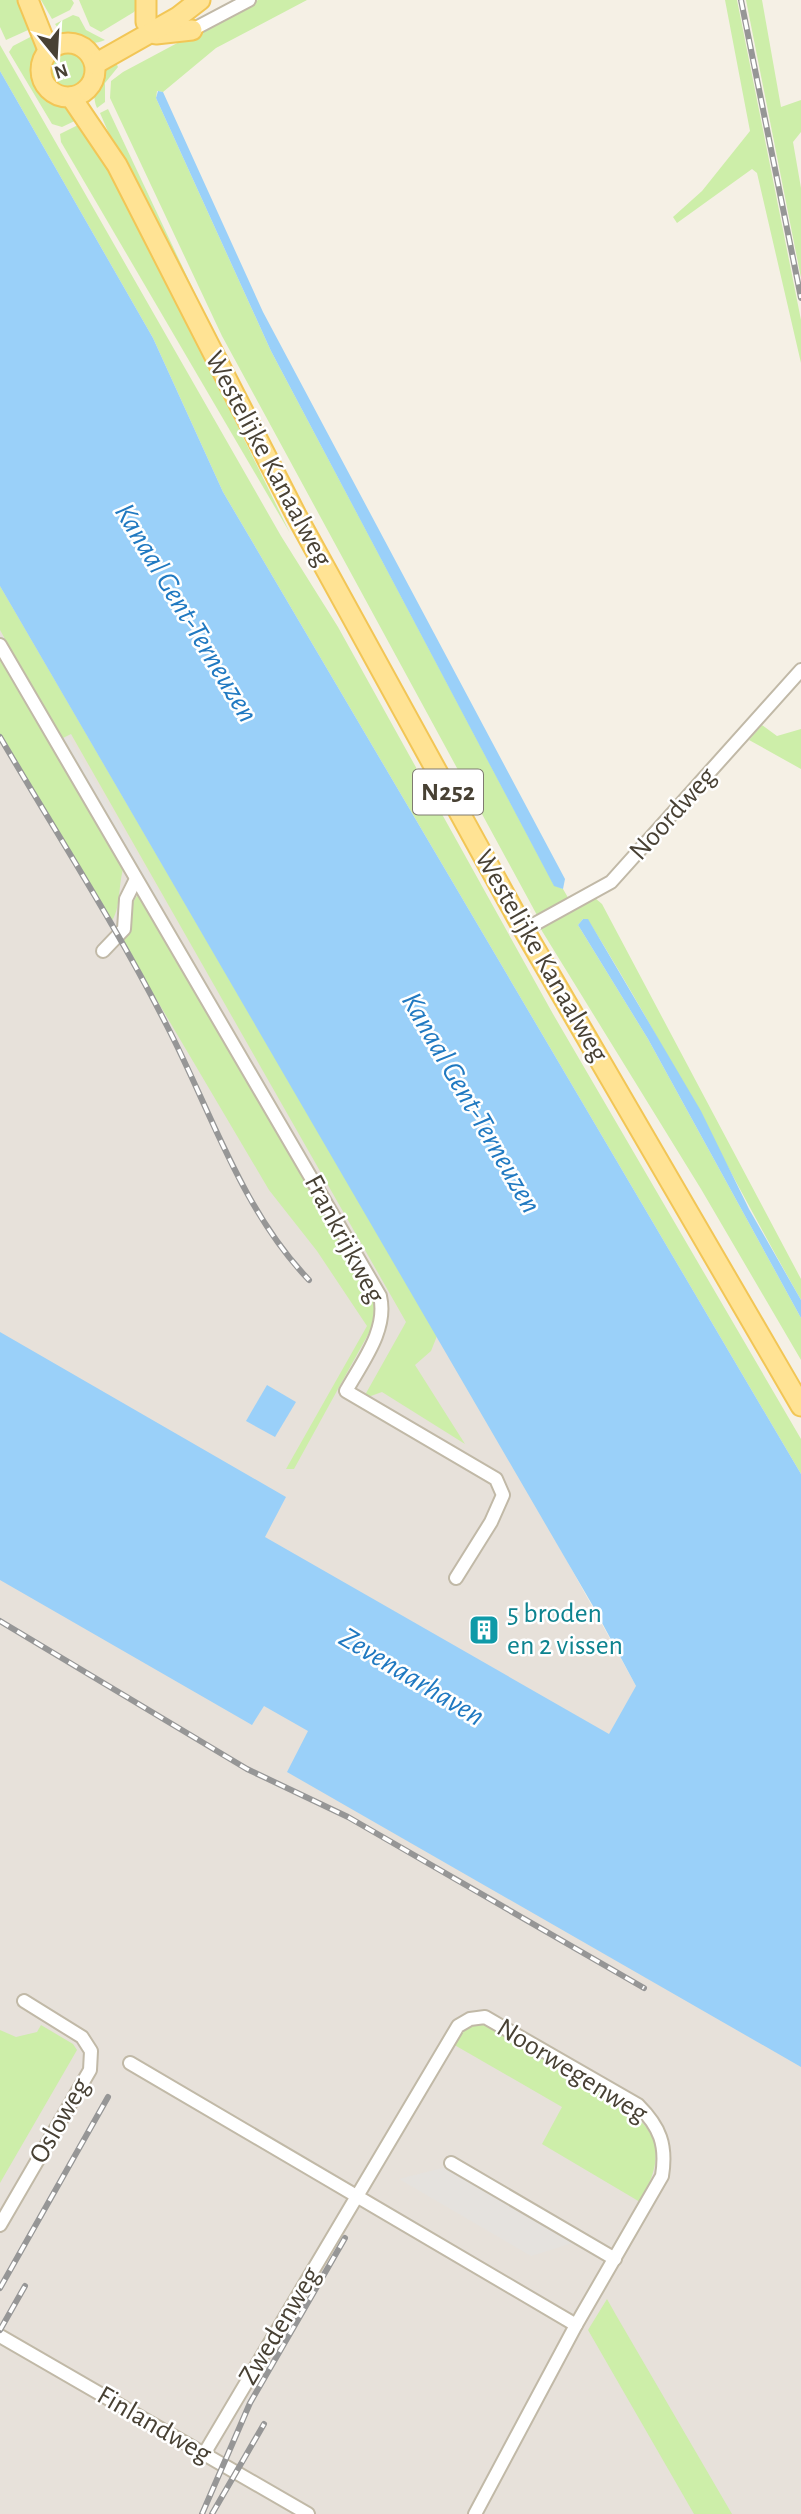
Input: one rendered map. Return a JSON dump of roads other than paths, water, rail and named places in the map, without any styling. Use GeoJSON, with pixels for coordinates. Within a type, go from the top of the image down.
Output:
{"type":"FeatureCollection","features":[{"type":"Feature","properties":{"kind":"main road"},"geometry":{"type":"LineString","coordinates":[[28,0],[56,46],[90,57]]}},
{"type":"Feature","properties":{"kind":"main road"},"geometry":{"type":"LineString","coordinates":[[37,0],[56,46]]}},
{"type":"Feature","properties":{"kind":"main road"},"geometry":{"type":"LineString","coordinates":[[146,0],[147,28]]}},
{"type":"Feature","properties":{"kind":"main road"},"geometry":{"type":"LineString","coordinates":[[147,28],[190,0]]}},
{"type":"Feature","properties":{"kind":"main road"},"geometry":{"type":"LineString","coordinates":[[90,57],[109,42],[178,17],[200,0]]}},
{"type":"Feature","properties":{"kind":"main road"},"geometry":{"type":"LineString","coordinates":[[147,28],[192,30]]}},
{"type":"Feature","properties":{"kind":"main road"},"geometry":{"type":"LineString","coordinates":[[56,46],[41,62],[43,81],[57,95],[80,93],[94,78],[90,57]]}},
{"type":"Feature","properties":{"kind":"main road","name":"Westelijke Kanaalweg"},"geometry":{"type":"LineString","coordinates":[[80,93],[296,515],[524,930],[801,1406]]}},
{"type":"Feature","properties":{"kind":"street"},"geometry":{"type":"LineString","coordinates":[[192,30],[248,0]]}},
{"type":"Feature","properties":{"kind":"street","name":"Frankrijkweg"},"geometry":{"type":"LineString","coordinates":[[0,645],[380,1296],[384,1311],[379,1330],[346,1391],[496,1479],[503,1494],[491,1522],[456,1578]]}},
{"type":"Feature","properties":{"kind":"street","name":"Noordweg"},"geometry":{"type":"LineString","coordinates":[[524,930],[611,882],[801,670]]}},
{"type":"Feature","properties":{"kind":"street"},"geometry":{"type":"LineString","coordinates":[[103,951],[124,929],[126,899],[136,878]]}},
{"type":"Feature","properties":{"kind":"street","name":"Osloweg"},"geometry":{"type":"LineString","coordinates":[[0,2225],[90,2070],[92,2051],[82,2037],[24,2001]]}},
{"type":"Feature","properties":{"kind":"street","name":"Noorwegenweg"},"geometry":{"type":"LineString","coordinates":[[357,2198],[458,2026],[470,2019],[485,2017],[638,2105],[656,2122],[665,2155],[662,2176],[576,2325],[475,2514]]}},
{"type":"Feature","properties":{"kind":"street"},"geometry":{"type":"LineString","coordinates":[[131,2063],[576,2325]]}},
{"type":"Feature","properties":{"kind":"street"},"geometry":{"type":"LineString","coordinates":[[451,2163],[615,2259]]}},
{"type":"Feature","properties":{"kind":"street","name":"Zwedenweg"},"geometry":{"type":"LineString","coordinates":[[204,2454],[357,2198]]}},
{"type":"Feature","properties":{"kind":"street","name":"Finlandweg"},"geometry":{"type":"LineString","coordinates":[[0,2336],[308,2514]]}},
{"type":"Feature","properties":{"kind":"water"},"geometry":{"type":"Polygon","coordinates":[[[0,71],[153,338],[223,492],[801,1474],[801,2067],[287,1772],[308,1731],[264,1706],[252,1725],[0,1580],[0,1332],[286,1497],[265,1537],[609,1734],[636,1686],[593,1606],[0,586],[0,71]]]}},
{"type":"Feature","properties":{"kind":"water"},"geometry":{"type":"Polygon","coordinates":[[[158,91],[163,92],[263,312],[565,879],[563,889],[554,886],[271,351],[156,98],[158,91]]]}},
{"type":"Feature","properties":{"kind":"water"},"geometry":{"type":"Polygon","coordinates":[[[583,919],[588,919],[701,1111],[749,1209],[801,1300],[801,1318],[648,1039],[578,925],[583,919]]]}},
{"type":"Feature","properties":{"kind":"water"},"geometry":{"type":"Polygon","coordinates":[[[267,1385],[296,1402],[275,1437],[246,1421],[267,1385]]]}},
{"type":"Feature","properties":{"kind":"railway"},"geometry":{"type":"LineString","coordinates":[[741,0],[801,298]]}},
{"type":"Feature","properties":{"kind":"railway"},"geometry":{"type":"LineString","coordinates":[[0,737],[148,989],[246,1191],[285,1252],[309,1280]]}},
{"type":"Feature","properties":{"kind":"railway"},"geometry":{"type":"LineString","coordinates":[[0,1621],[247,1769],[348,1817],[644,1988]]}},
{"type":"Feature","properties":{"kind":"railway"},"geometry":{"type":"LineString","coordinates":[[0,2288],[108,2097]]}},
{"type":"Feature","properties":{"kind":"railway"},"geometry":{"type":"LineString","coordinates":[[202,2514],[250,2403],[345,2238]]}},
{"type":"Feature","properties":{"kind":"railway"},"geometry":{"type":"LineString","coordinates":[[0,2330],[25,2286]]}},
{"type":"Feature","properties":{"kind":"railway"},"geometry":{"type":"LineString","coordinates":[[212,2514],[264,2424]]}},
{"type":"Feature","properties":{"kind":"place","name":"5 broden en 2 vissen"},"geometry":{"type":"Point","coordinates":[484,1630]}},
{"type":"Feature","properties":{"kind":"water label","name":"Kanaal Gent-Terneuzen"},"geometry":{"type":"Point","coordinates":[186,613]}},
{"type":"Feature","properties":{"kind":"water label","name":"Kanaal Gent-Terneuzen"},"geometry":{"type":"Point","coordinates":[471,1103]}},
{"type":"Feature","properties":{"kind":"water label","name":"Zevenaarhaven"},"geometry":{"type":"Point","coordinates":[412,1677]}}]}
